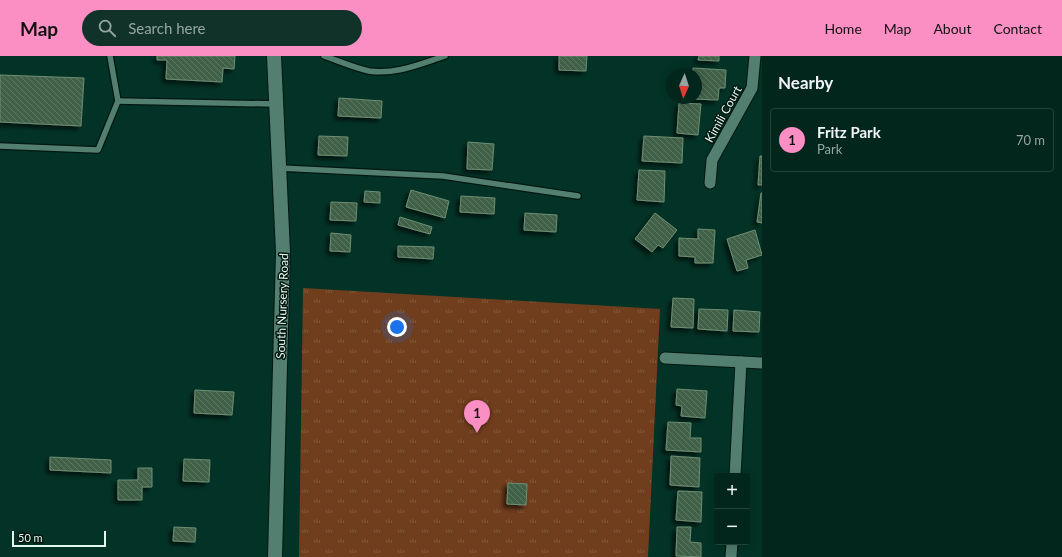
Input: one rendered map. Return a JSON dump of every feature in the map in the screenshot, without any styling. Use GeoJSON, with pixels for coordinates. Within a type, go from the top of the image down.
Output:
{"type":"FeatureCollection","features":[{"type":"Feature","properties":{"kind":"street","name":"South Nursery Road"},"geometry":{"type":"LineString","coordinates":[[274,56],[278,104],[283,252],[275,557]]}},
{"type":"Feature","properties":{"kind":"street","name":"Kimili Court"},"geometry":{"type":"LineString","coordinates":[[710,183],[712,160],[752,88],[755,56]]}},
{"type":"Feature","properties":{"kind":"street"},"geometry":{"type":"LineString","coordinates":[[665,358],[762,363]]}},
{"type":"Feature","properties":{"kind":"street"},"geometry":{"type":"LineString","coordinates":[[735,473],[741,362]]}},
{"type":"Feature","properties":{"kind":"street"},"geometry":{"type":"LineString","coordinates":[[731,557],[732,545]]}},
{"type":"Feature","properties":{"kind":"lane"},"geometry":{"type":"LineString","coordinates":[[0,146],[98,150],[118,101],[110,56]]}},
{"type":"Feature","properties":{"kind":"lane"},"geometry":{"type":"LineString","coordinates":[[324,56],[368,71],[383,72],[407,69],[445,56]]}},
{"type":"Feature","properties":{"kind":"lane"},"geometry":{"type":"LineString","coordinates":[[118,101],[278,104]]}},
{"type":"Feature","properties":{"kind":"lane"},"geometry":{"type":"LineString","coordinates":[[280,168],[442,176],[578,196]]}},
{"type":"Feature","properties":{"kind":"green space"},"geometry":{"type":"Polygon","coordinates":[[[303,288],[660,309],[648,557],[299,557],[303,288]]]}},
{"type":"Feature","properties":{"kind":"building"},"geometry":{"type":"Polygon","coordinates":[[[157,56],[235,56],[234,69],[223,68],[222,82],[166,79],[167,60],[157,60],[157,56]]]}},
{"type":"Feature","properties":{"kind":"building"},"geometry":{"type":"Polygon","coordinates":[[[559,56],[587,56],[586,71],[559,70],[559,56]]]}},
{"type":"Feature","properties":{"kind":"building"},"geometry":{"type":"Polygon","coordinates":[[[699,56],[719,56],[719,61],[698,60],[699,56]]]}},
{"type":"Feature","properties":{"kind":"building"},"geometry":{"type":"Polygon","coordinates":[[[702,69],[726,70],[725,88],[719,88],[718,100],[702,99],[702,69]]]}},
{"type":"Feature","properties":{"kind":"building"},"geometry":{"type":"Polygon","coordinates":[[[0,75],[84,78],[81,126],[0,122],[0,75]]]}},
{"type":"Feature","properties":{"kind":"building"},"geometry":{"type":"Polygon","coordinates":[[[339,98],[382,101],[381,118],[338,116],[339,98]]]}},
{"type":"Feature","properties":{"kind":"building"},"geometry":{"type":"Polygon","coordinates":[[[679,104],[701,104],[698,135],[677,133],[679,104]]]}},
{"type":"Feature","properties":{"kind":"building"},"geometry":{"type":"Polygon","coordinates":[[[319,136],[348,137],[347,156],[318,155],[319,136]]]}},
{"type":"Feature","properties":{"kind":"building"},"geometry":{"type":"Polygon","coordinates":[[[644,136],[683,138],[682,163],[642,161],[644,136]]]}},
{"type":"Feature","properties":{"kind":"building"},"geometry":{"type":"Polygon","coordinates":[[[468,142],[494,144],[492,170],[467,169],[468,142]]]}},
{"type":"Feature","properties":{"kind":"building"},"geometry":{"type":"Polygon","coordinates":[[[760,156],[762,156],[762,185],[758,185],[760,156]]]}},
{"type":"Feature","properties":{"kind":"building"},"geometry":{"type":"Polygon","coordinates":[[[639,170],[665,171],[664,202],[637,200],[639,170]]]}},
{"type":"Feature","properties":{"kind":"building"},"geometry":{"type":"Polygon","coordinates":[[[411,190],[449,201],[445,218],[406,207],[411,190]]]}},
{"type":"Feature","properties":{"kind":"building"},"geometry":{"type":"Polygon","coordinates":[[[365,191],[380,192],[380,203],[364,202],[365,191]]]}},
{"type":"Feature","properties":{"kind":"building"},"geometry":{"type":"Polygon","coordinates":[[[762,193],[762,223],[757,222],[762,193]]]}},
{"type":"Feature","properties":{"kind":"building"},"geometry":{"type":"Polygon","coordinates":[[[461,196],[495,198],[494,214],[460,212],[461,196]]]}},
{"type":"Feature","properties":{"kind":"building"},"geometry":{"type":"Polygon","coordinates":[[[331,202],[357,203],[356,221],[330,220],[331,202]]]}},
{"type":"Feature","properties":{"kind":"building"},"geometry":{"type":"Polygon","coordinates":[[[525,213],[557,215],[556,232],[524,230],[525,213]]]}},
{"type":"Feature","properties":{"kind":"building"},"geometry":{"type":"Polygon","coordinates":[[[655,213],[677,230],[663,248],[658,245],[652,252],[635,239],[655,213]]]}},
{"type":"Feature","properties":{"kind":"building"},"geometry":{"type":"Polygon","coordinates":[[[400,217],[432,227],[430,234],[398,225],[400,217]]]}},
{"type":"Feature","properties":{"kind":"building"},"geometry":{"type":"Polygon","coordinates":[[[698,229],[715,230],[713,263],[695,263],[695,257],[679,256],[679,238],[698,239],[698,229]]]}},
{"type":"Feature","properties":{"kind":"building"},"geometry":{"type":"Polygon","coordinates":[[[755,230],[762,255],[746,260],[748,268],[737,271],[727,239],[755,230]]]}},
{"type":"Feature","properties":{"kind":"building"},"geometry":{"type":"Polygon","coordinates":[[[331,233],[351,235],[350,252],[330,251],[331,233]]]}},
{"type":"Feature","properties":{"kind":"building"},"geometry":{"type":"Polygon","coordinates":[[[398,246],[434,247],[433,259],[398,257],[398,246]]]}},
{"type":"Feature","properties":{"kind":"building"},"geometry":{"type":"Polygon","coordinates":[[[673,298],[694,299],[693,328],[671,327],[673,298]]]}},
{"type":"Feature","properties":{"kind":"building"},"geometry":{"type":"Polygon","coordinates":[[[699,309],[728,310],[727,331],[698,329],[699,309]]]}},
{"type":"Feature","properties":{"kind":"building"},"geometry":{"type":"Polygon","coordinates":[[[734,310],[760,312],[759,332],[733,331],[734,310]]]}},
{"type":"Feature","properties":{"kind":"building"},"geometry":{"type":"Polygon","coordinates":[[[677,389],[707,391],[705,418],[681,416],[682,406],[676,405],[677,389]]]}},
{"type":"Feature","properties":{"kind":"building"},"geometry":{"type":"Polygon","coordinates":[[[195,390],[234,392],[232,415],[194,413],[195,390]]]}},
{"type":"Feature","properties":{"kind":"building"},"geometry":{"type":"Polygon","coordinates":[[[668,422],[691,423],[690,438],[701,438],[701,452],[666,450],[668,422]]]}},
{"type":"Feature","properties":{"kind":"building"},"geometry":{"type":"Polygon","coordinates":[[[671,456],[700,458],[699,487],[670,485],[671,456]]]}},
{"type":"Feature","properties":{"kind":"building"},"geometry":{"type":"Polygon","coordinates":[[[50,457],[111,460],[111,473],[50,470],[50,457]]]}},
{"type":"Feature","properties":{"kind":"building"},"geometry":{"type":"Polygon","coordinates":[[[184,459],[210,460],[209,482],[183,481],[184,459]]]}},
{"type":"Feature","properties":{"kind":"building"},"geometry":{"type":"Polygon","coordinates":[[[138,468],[152,468],[152,487],[142,487],[142,500],[118,500],[118,480],[138,480],[138,468]]]}},
{"type":"Feature","properties":{"kind":"building"},"geometry":{"type":"Polygon","coordinates":[[[508,483],[527,484],[526,505],[507,504],[508,483]]]}},
{"type":"Feature","properties":{"kind":"building"},"geometry":{"type":"Polygon","coordinates":[[[678,491],[702,492],[701,522],[676,520],[678,491]]]}},
{"type":"Feature","properties":{"kind":"building"},"geometry":{"type":"Polygon","coordinates":[[[174,527],[196,528],[195,542],[173,541],[174,527]]]}},
{"type":"Feature","properties":{"kind":"building"},"geometry":{"type":"Polygon","coordinates":[[[677,527],[691,527],[690,542],[701,543],[701,557],[676,556],[677,527]]]}},
{"type":"Feature","properties":{"kind":"place","name":"Fritz Park"},"geometry":{"type":"Point","coordinates":[477,433]}}]}
